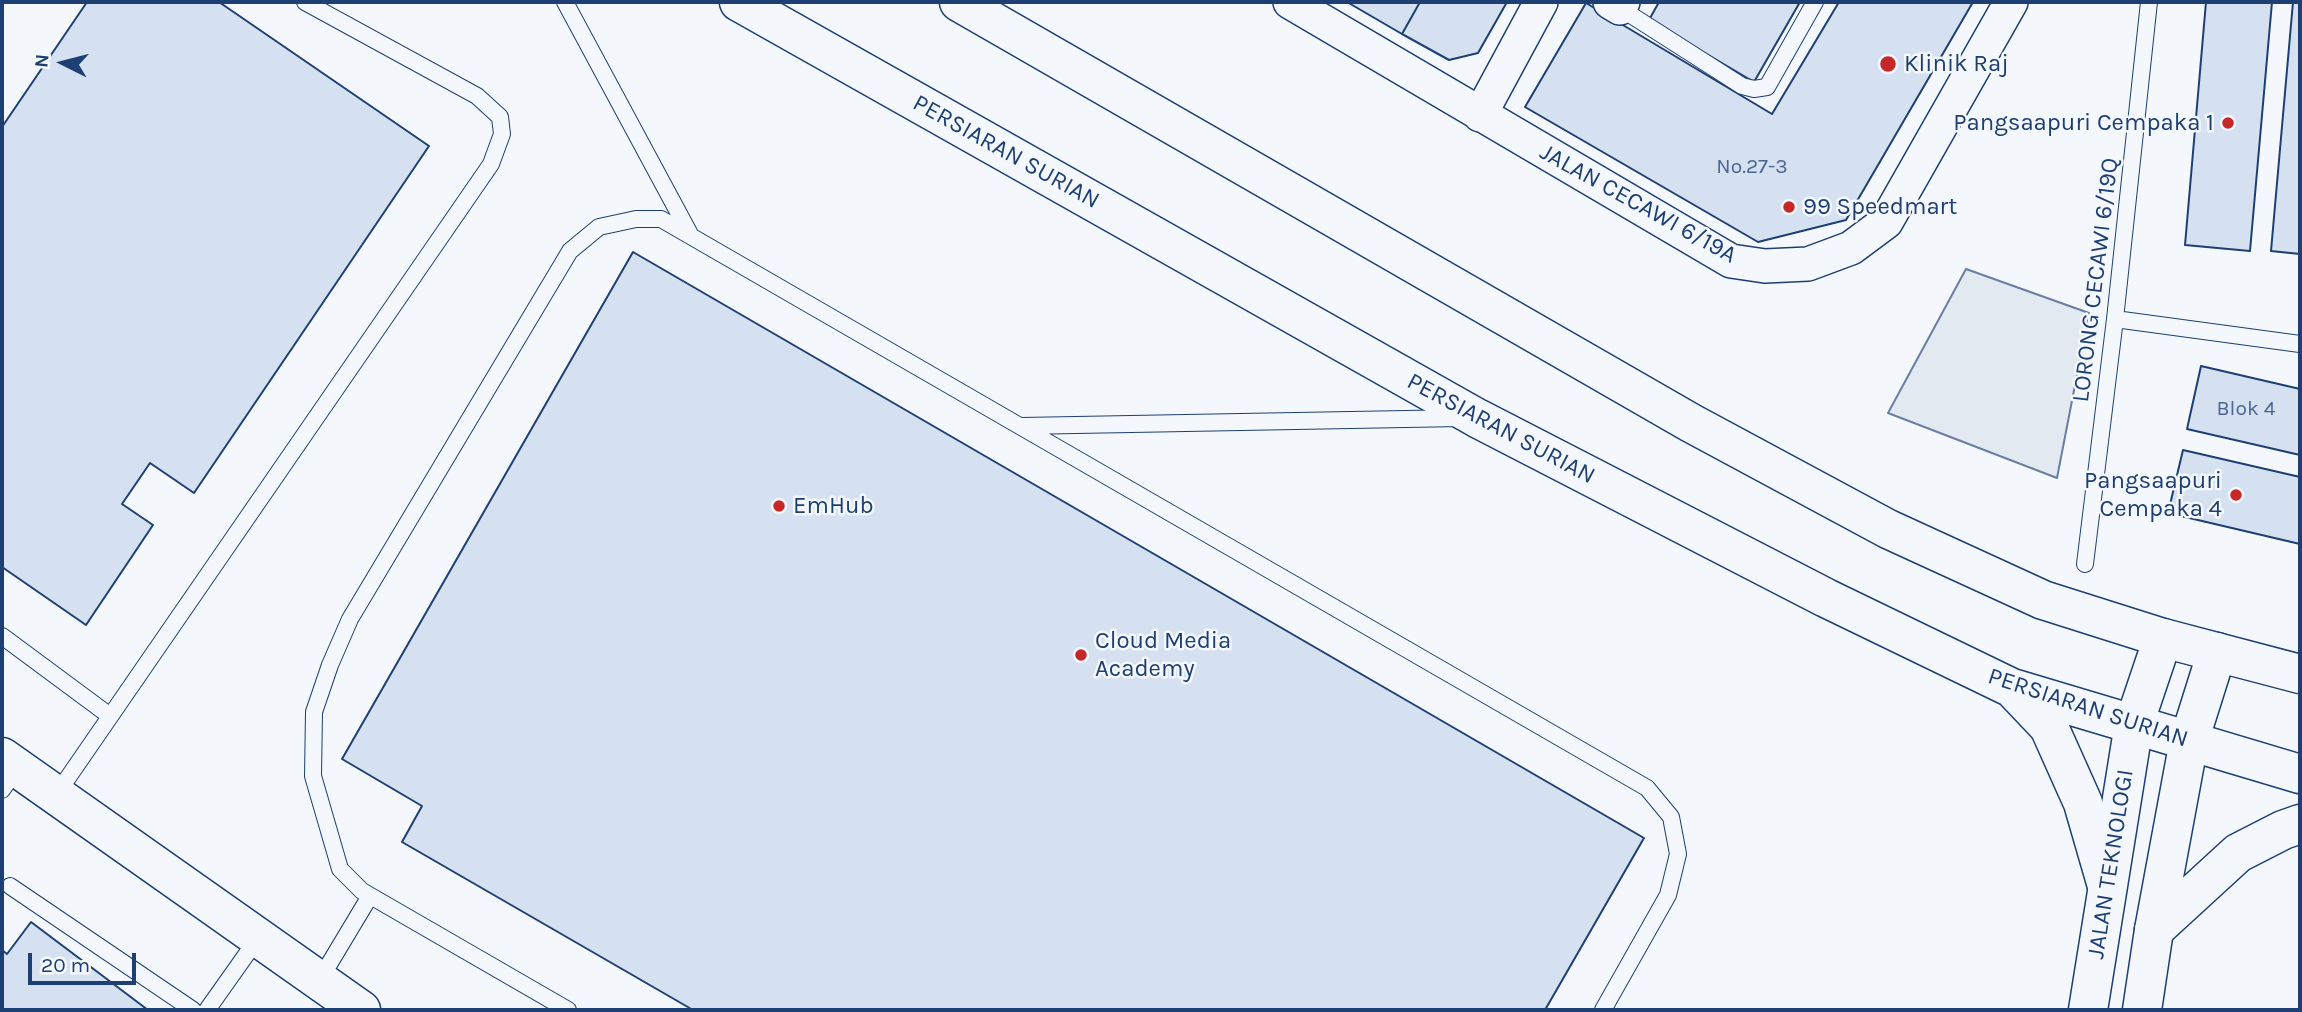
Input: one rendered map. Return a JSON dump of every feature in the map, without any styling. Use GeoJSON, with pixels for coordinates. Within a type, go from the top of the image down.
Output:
{"type":"FeatureCollection","features":[{"type":"Feature","properties":{"kind":"main road","name":"PERSIARAN SURIAN"},"geometry":{"type":"LineString","coordinates":[[739,2],[1477,418],[1826,598],[2012,688],[2300,774]]}},
{"type":"Feature","properties":{"kind":"main road"},"geometry":{"type":"LineString","coordinates":[[959,2],[990,13],[1691,423],[1888,529],[2043,600],[2162,638],[2300,674]]}},
{"type":"Feature","properties":{"kind":"main road","name":"JALAN TEKNOLOGI"},"geometry":{"type":"LineString","coordinates":[[2088,1010],[2134,724],[2162,638]]}},
{"type":"Feature","properties":{"kind":"main road"},"geometry":{"type":"LineString","coordinates":[[2142,1010],[2189,741],[2217,652]]}},
{"type":"Feature","properties":{"kind":"main road"},"geometry":{"type":"LineString","coordinates":[[2012,688],[2049,727],[2083,803],[2108,886]]}},
{"type":"Feature","properties":{"kind":"main road"},"geometry":{"type":"LineString","coordinates":[[7,772],[55,795],[361,1010]]}},
{"type":"Feature","properties":{"kind":"main road"},"geometry":{"type":"LineString","coordinates":[[2154,930],[2238,853],[2300,824]]}},
{"type":"Feature","properties":{"kind":"street","name":"JALAN CECAWI 6/19A"},"geometry":{"type":"LineString","coordinates":[[1290,2],[1731,261],[1765,266],[1808,264],[1851,248],[1886,222],[2011,2]]}},
{"type":"Feature","properties":{"kind":"street"},"geometry":{"type":"LineString","coordinates":[[1480,115],[1541,2]]}},
{"type":"Feature","properties":{"kind":"lane"},"geometry":{"type":"LineString","coordinates":[[55,795],[491,164],[502,134],[500,117],[477,96],[305,2]]}},
{"type":"Feature","properties":{"kind":"lane"},"geometry":{"type":"LineString","coordinates":[[565,2],[691,236]]}},
{"type":"Feature","properties":{"kind":"lane"},"geometry":{"type":"LineString","coordinates":[[1618,4],[1742,86],[1754,89],[1767,86],[1815,2]]}},
{"type":"Feature","properties":{"kind":"lane","name":"LORONG CECAWI 6/19Q"},"geometry":{"type":"LineString","coordinates":[[2085,564],[2150,2]]}},
{"type":"Feature","properties":{"kind":"lane"},"geometry":{"type":"LineString","coordinates":[[568,1010],[370,896],[340,869],[313,776],[314,712],[350,619],[570,251],[599,228],[636,219],[661,219],[1647,788],[1671,817],[1678,854],[1668,895],[1602,1010]]}},
{"type":"Feature","properties":{"kind":"lane"},"geometry":{"type":"LineString","coordinates":[[2115,319],[2300,344]]}},
{"type":"Feature","properties":{"kind":"lane"},"geometry":{"type":"LineString","coordinates":[[1020,426],[1477,418]]}},
{"type":"Feature","properties":{"kind":"lane"},"geometry":{"type":"LineString","coordinates":[[2,636],[110,716]]}},
{"type":"Feature","properties":{"kind":"lane"},"geometry":{"type":"LineString","coordinates":[[10,886],[193,1010]]}},
{"type":"Feature","properties":{"kind":"lane"},"geometry":{"type":"LineString","coordinates":[[319,981],[370,896]]}},
{"type":"Feature","properties":{"kind":"lane"},"geometry":{"type":"LineString","coordinates":[[207,1010],[258,938]]}},
{"type":"Feature","properties":{"kind":"shaded area"},"geometry":{"type":"Polygon","coordinates":[[[1966,269],[2089,313],[2057,478],[1888,413],[1966,269]]]}},
{"type":"Feature","properties":{"kind":"building"},"geometry":{"type":"Polygon","coordinates":[[[87,2],[219,2],[429,146],[194,493],[150,463],[122,504],[153,525],[86,625],[2,567],[2,127],[87,2]]]}},
{"type":"Feature","properties":{"kind":"building"},"geometry":{"type":"Polygon","coordinates":[[[1347,2],[1420,2],[1402,34],[1347,2]]]}},
{"type":"Feature","properties":{"kind":"building"},"geometry":{"type":"Polygon","coordinates":[[[1420,2],[1507,2],[1478,53],[1449,60],[1402,34],[1420,2]]]}},
{"type":"Feature","properties":{"kind":"building"},"geometry":{"type":"Polygon","coordinates":[[[1659,2],[1800,2],[1754,82],[1649,20],[1659,2]]]}},
{"type":"Feature","properties":{"kind":"building"},"geometry":{"type":"Polygon","coordinates":[[[1839,2],[1973,2],[1846,220],[1758,242],[1525,107],[1586,3],[1772,114],[1839,2]]]}},
{"type":"Feature","properties":{"kind":"building","name":"Pangsaapuri Cempaka 1"},"geometry":{"type":"Polygon","coordinates":[[[2206,2],[2272,2],[2250,251],[2185,245],[2206,2]]]}},
{"type":"Feature","properties":{"kind":"building"},"geometry":{"type":"Polygon","coordinates":[[[2293,2],[2300,2],[2300,254],[2271,251],[2293,2]]]}},
{"type":"Feature","properties":{"kind":"building","name":"EmHub"},"geometry":{"type":"Polygon","coordinates":[[[633,252],[1644,838],[1545,1010],[693,1010],[402,842],[422,806],[342,759],[633,252]]]}},
{"type":"Feature","properties":{"kind":"building","name":"Pangsaapuri Cempaka 4"},"geometry":{"type":"Polygon","coordinates":[[[2201,366],[2300,389],[2300,455],[2187,429],[2201,366]]]}},
{"type":"Feature","properties":{"kind":"building","name":"Pangsaapuri Cempaka 4"},"geometry":{"type":"Polygon","coordinates":[[[2183,450],[2300,477],[2300,544],[2168,513],[2183,450]]]}},
{"type":"Feature","properties":{"kind":"building"},"geometry":{"type":"Polygon","coordinates":[[[31,922],[148,1010],[2,1010],[2,950],[7,954],[31,922]]]}},
{"type":"Feature","properties":{"kind":"place","name":"Klinik Raj"},"geometry":{"type":"Point","coordinates":[1888,64]}},
{"type":"Feature","properties":{"kind":"place","name":"Pangsaapuri Cempaka 1"},"geometry":{"type":"Point","coordinates":[2228,123]}},
{"type":"Feature","properties":{"kind":"place","name":"99 Speedmart"},"geometry":{"type":"Point","coordinates":[1789,207]}},
{"type":"Feature","properties":{"kind":"place","name":"Pangsaapuri Cempaka 4"},"geometry":{"type":"Point","coordinates":[2236,495]}},
{"type":"Feature","properties":{"kind":"place","name":"EmHub"},"geometry":{"type":"Point","coordinates":[779,506]}},
{"type":"Feature","properties":{"kind":"place","name":"Cloud Media Academy"},"geometry":{"type":"Point","coordinates":[1081,655]}}]}
